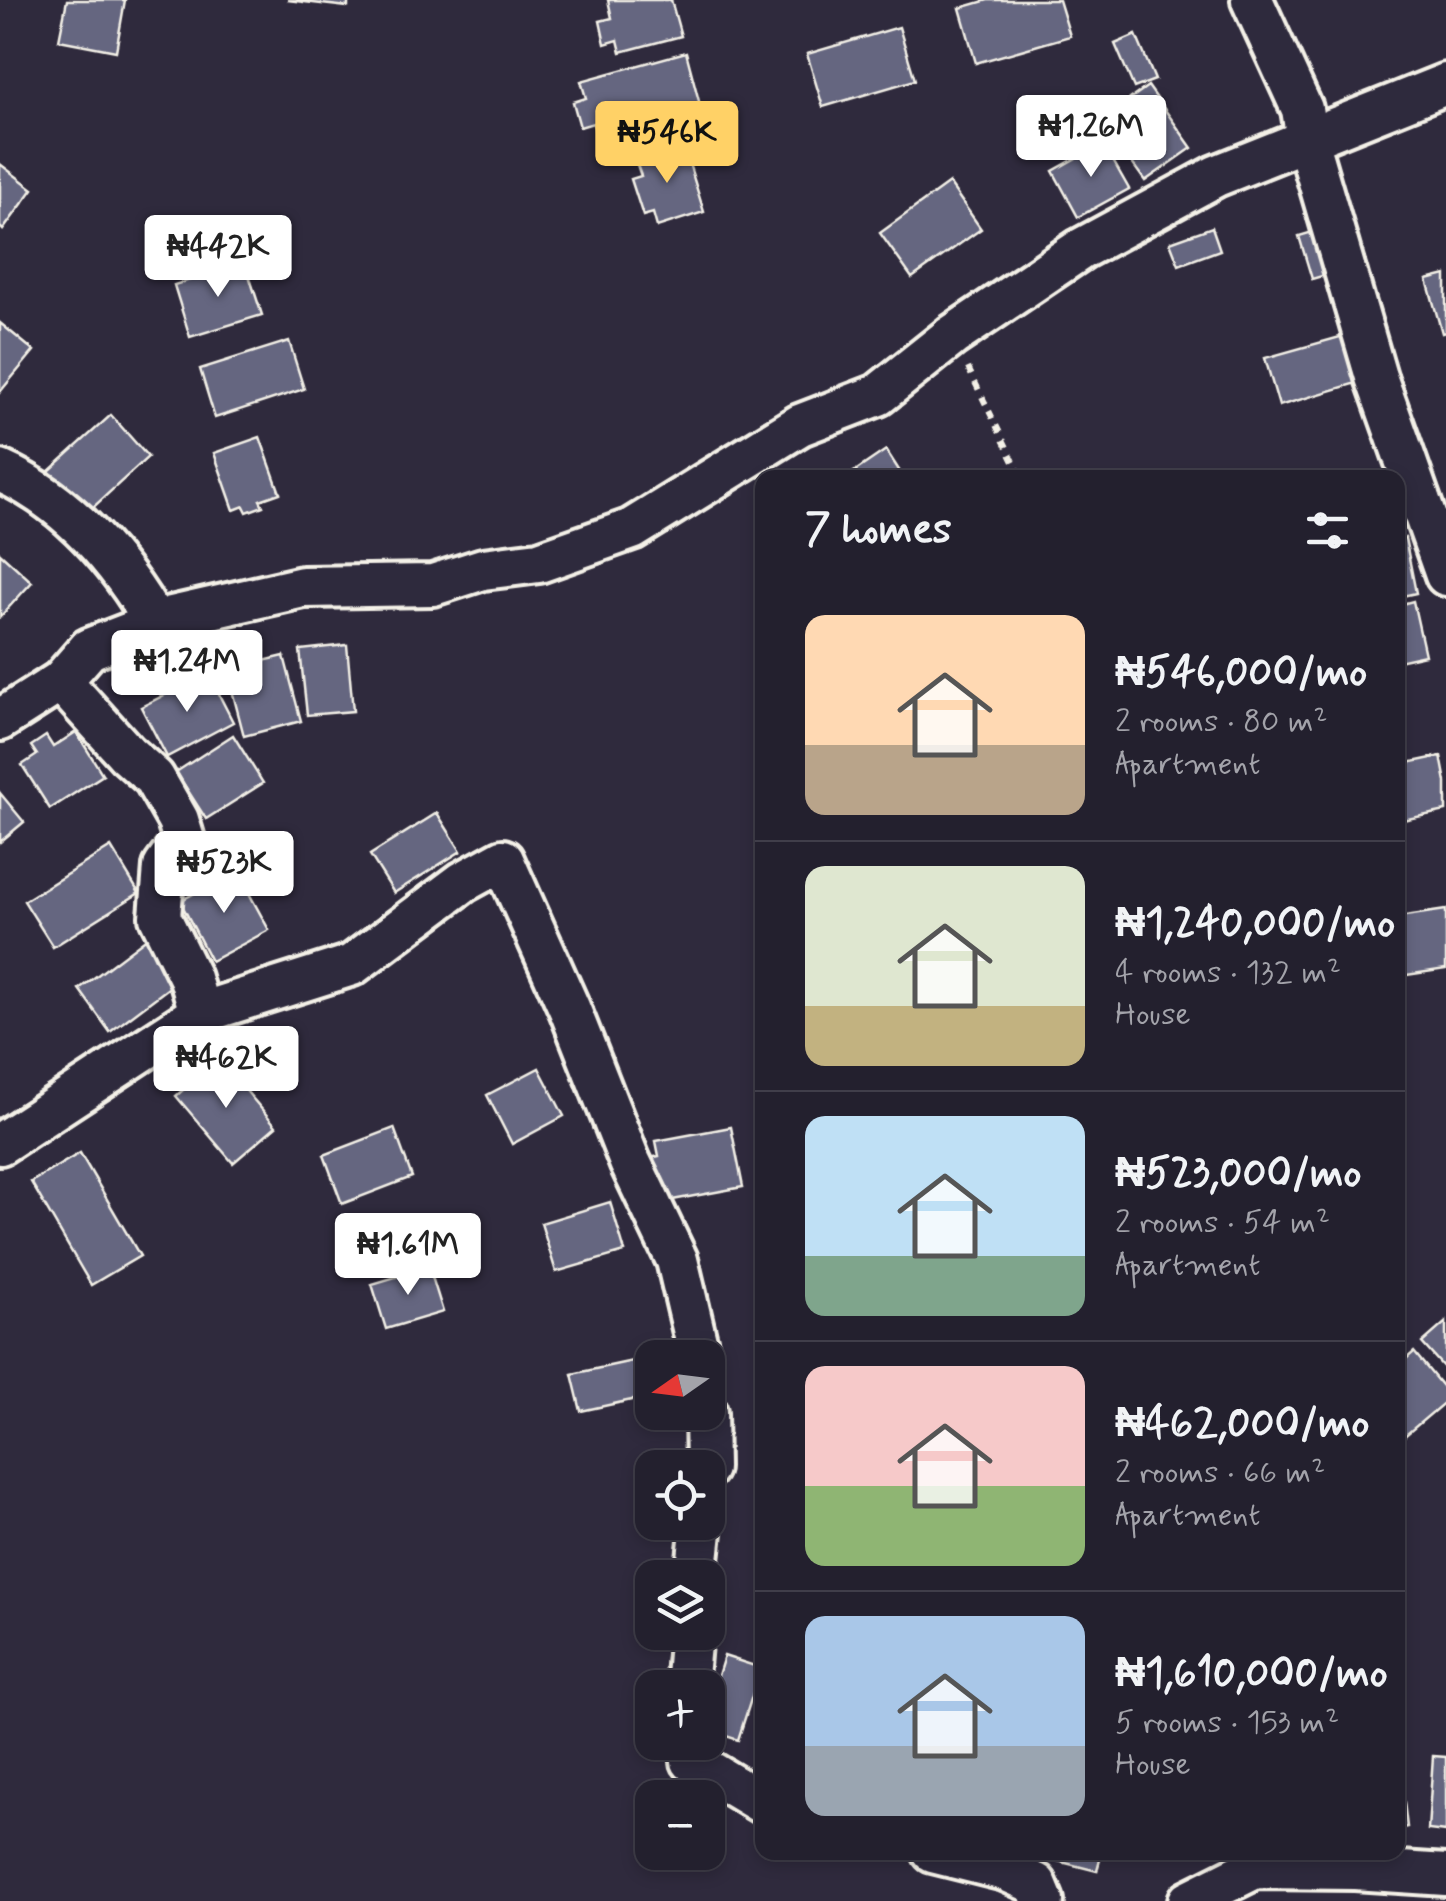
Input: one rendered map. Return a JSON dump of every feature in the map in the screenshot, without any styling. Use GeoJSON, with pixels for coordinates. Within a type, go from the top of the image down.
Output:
{"type":"FeatureCollection","features":[{"type":"Feature","properties":{"kind":"street"},"geometry":{"type":"LineString","coordinates":[[1252,0],[1302,109],[1307,140],[1376,377],[1446,575]]}},
{"type":"Feature","properties":{"kind":"street"},"geometry":{"type":"LineString","coordinates":[[0,720],[62,681],[89,648],[172,617],[303,587],[433,586],[483,569],[540,562],[632,529],[800,425],[878,394],[952,336],[1082,249],[1216,176],[1446,84]]}},
{"type":"Feature","properties":{"kind":"street"},"geometry":{"type":"LineString","coordinates":[[0,471],[68,514],[113,560],[156,624]]}},
{"type":"Feature","properties":{"kind":"street"},"geometry":{"type":"LineString","coordinates":[[62,681],[127,754],[154,778],[178,820],[184,840],[164,867],[160,917],[190,978],[200,1013]]}},
{"type":"Feature","properties":{"kind":"street"},"geometry":{"type":"LineString","coordinates":[[0,1144],[200,1013],[352,965],[463,882],[503,860],[570,1010],[630,1162],[678,1260],[696,1340]]}},
{"type":"Feature","properties":{"kind":"street"},"geometry":{"type":"LineString","coordinates":[[692,1760],[755,1799]]}},
{"type":"Feature","properties":{"kind":"street"},"geometry":{"type":"LineString","coordinates":[[965,1860],[1005,1870],[1036,1884],[1043,1901]]}},
{"type":"Feature","properties":{"kind":"street"},"geometry":{"type":"LineString","coordinates":[[1188,1901],[1254,1868],[1446,1874]]}},
{"type":"Feature","properties":{"kind":"path"},"geometry":{"type":"LineString","coordinates":[[952,336],[1018,470]]}},
{"type":"Feature","properties":{"kind":"building"},"geometry":{"type":"Polygon","coordinates":[[[67,0],[125,0],[116,51],[59,40],[67,0]]]}},
{"type":"Feature","properties":{"kind":"building"},"geometry":{"type":"Polygon","coordinates":[[[287,0],[348,0],[348,7],[287,0]]]}},
{"type":"Feature","properties":{"kind":"building"},"geometry":{"type":"Polygon","coordinates":[[[608,0],[671,0],[681,36],[621,52],[618,40],[605,44],[600,21],[612,18],[608,0]]]}},
{"type":"Feature","properties":{"kind":"building"},"geometry":{"type":"Polygon","coordinates":[[[988,0],[1059,0],[1070,36],[976,63],[960,8],[988,0]]]}},
{"type":"Feature","properties":{"kind":"building"},"geometry":{"type":"Polygon","coordinates":[[[899,27],[915,80],[823,107],[807,54],[899,27]]]}},
{"type":"Feature","properties":{"kind":"building"},"geometry":{"type":"Polygon","coordinates":[[[1136,35],[1155,80],[1134,88],[1115,44],[1136,35]]]}},
{"type":"Feature","properties":{"kind":"building"},"geometry":{"type":"Polygon","coordinates":[[[686,52],[701,109],[597,138],[593,123],[580,127],[573,102],[586,98],[581,81],[686,52]]]}},
{"type":"Feature","properties":{"kind":"building"},"geometry":{"type":"Polygon","coordinates":[[[1148,86],[1192,148],[1145,181],[1101,120],[1148,86]]]}},
{"type":"Feature","properties":{"kind":"building"},"geometry":{"type":"Polygon","coordinates":[[[1103,143],[1129,189],[1078,217],[1053,171],[1103,143]]]}},
{"type":"Feature","properties":{"kind":"building"},"geometry":{"type":"Polygon","coordinates":[[[683,144],[704,212],[657,227],[653,213],[643,216],[631,179],[641,176],[635,159],[683,144]]]}},
{"type":"Feature","properties":{"kind":"building"},"geometry":{"type":"Polygon","coordinates":[[[0,164],[33,189],[3,230],[0,227],[0,164]]]}},
{"type":"Feature","properties":{"kind":"building"},"geometry":{"type":"Polygon","coordinates":[[[949,183],[981,229],[912,278],[880,233],[949,183]]]}},
{"type":"Feature","properties":{"kind":"building"},"geometry":{"type":"Polygon","coordinates":[[[1212,227],[1220,250],[1179,265],[1170,242],[1212,227]]]}},
{"type":"Feature","properties":{"kind":"building"},"geometry":{"type":"Polygon","coordinates":[[[1326,228],[1339,271],[1312,279],[1299,236],[1326,228]]]}},
{"type":"Feature","properties":{"kind":"building"},"geometry":{"type":"Polygon","coordinates":[[[245,263],[262,315],[190,337],[174,285],[245,263]]]}},
{"type":"Feature","properties":{"kind":"building"},"geometry":{"type":"Polygon","coordinates":[[[1446,275],[1446,332],[1442,333],[1427,280],[1446,275]]]}},
{"type":"Feature","properties":{"kind":"building"},"geometry":{"type":"Polygon","coordinates":[[[0,323],[34,351],[0,392],[0,323]]]}},
{"type":"Feature","properties":{"kind":"building"},"geometry":{"type":"Polygon","coordinates":[[[1347,335],[1360,382],[1279,406],[1265,358],[1347,335]]]}},
{"type":"Feature","properties":{"kind":"building"},"geometry":{"type":"Polygon","coordinates":[[[289,341],[304,389],[215,418],[200,369],[289,341]]]}},
{"type":"Feature","properties":{"kind":"building"},"geometry":{"type":"Polygon","coordinates":[[[111,415],[148,457],[87,513],[49,471],[111,415]]]}},
{"type":"Feature","properties":{"kind":"building"},"geometry":{"type":"Polygon","coordinates":[[[260,437],[280,493],[260,500],[263,506],[247,512],[244,506],[234,510],[214,453],[260,437]]]}},
{"type":"Feature","properties":{"kind":"building"},"geometry":{"type":"Polygon","coordinates":[[[886,450],[899,470],[857,470],[886,450]]]}},
{"type":"Feature","properties":{"kind":"building"},"geometry":{"type":"Polygon","coordinates":[[[1405,538],[1416,593],[1405,595],[1405,538]]]}},
{"type":"Feature","properties":{"kind":"building"},"geometry":{"type":"Polygon","coordinates":[[[0,553],[32,582],[0,617],[0,553]]]}},
{"type":"Feature","properties":{"kind":"building"},"geometry":{"type":"Polygon","coordinates":[[[1413,601],[1425,655],[1405,659],[1405,603],[1413,601]]]}},
{"type":"Feature","properties":{"kind":"building"},"geometry":{"type":"Polygon","coordinates":[[[347,645],[353,711],[307,715],[300,650],[347,645]]]}},
{"type":"Feature","properties":{"kind":"building"},"geometry":{"type":"Polygon","coordinates":[[[257,651],[259,662],[284,656],[301,721],[244,736],[227,671],[245,667],[242,655],[257,651]]]}},
{"type":"Feature","properties":{"kind":"building"},"geometry":{"type":"Polygon","coordinates":[[[208,673],[233,722],[167,757],[141,707],[208,673]]]}},
{"type":"Feature","properties":{"kind":"building"},"geometry":{"type":"Polygon","coordinates":[[[76,732],[103,775],[50,809],[22,765],[37,755],[31,746],[46,736],[53,747],[76,732]]]}},
{"type":"Feature","properties":{"kind":"building"},"geometry":{"type":"Polygon","coordinates":[[[233,735],[263,783],[206,819],[176,772],[233,735]]]}},
{"type":"Feature","properties":{"kind":"building"},"geometry":{"type":"Polygon","coordinates":[[[1441,756],[1446,811],[1405,820],[1405,764],[1441,756]]]}},
{"type":"Feature","properties":{"kind":"building"},"geometry":{"type":"Polygon","coordinates":[[[0,793],[24,822],[0,842],[0,793]]]}},
{"type":"Feature","properties":{"kind":"building"},"geometry":{"type":"Polygon","coordinates":[[[437,813],[461,851],[394,893],[370,855],[437,813]]]}},
{"type":"Feature","properties":{"kind":"building"},"geometry":{"type":"Polygon","coordinates":[[[111,847],[139,893],[53,947],[24,901],[111,847]]]}},
{"type":"Feature","properties":{"kind":"building"},"geometry":{"type":"Polygon","coordinates":[[[237,871],[269,930],[211,961],[180,901],[237,871]]]}},
{"type":"Feature","properties":{"kind":"building"},"geometry":{"type":"Polygon","coordinates":[[[1446,910],[1446,969],[1405,975],[1405,916],[1446,910]]]}},
{"type":"Feature","properties":{"kind":"building"},"geometry":{"type":"Polygon","coordinates":[[[148,937],[179,980],[110,1032],[79,989],[148,937]]]}},
{"type":"Feature","properties":{"kind":"building"},"geometry":{"type":"Polygon","coordinates":[[[219,1059],[276,1126],[233,1163],[176,1096],[219,1059]]]}},
{"type":"Feature","properties":{"kind":"building"},"geometry":{"type":"Polygon","coordinates":[[[539,1068],[564,1116],[512,1144],[487,1095],[539,1068]]]}},
{"type":"Feature","properties":{"kind":"building"},"geometry":{"type":"Polygon","coordinates":[[[731,1127],[743,1187],[667,1201],[663,1184],[650,1186],[645,1159],[659,1156],[656,1141],[731,1127]]]}},
{"type":"Feature","properties":{"kind":"building"},"geometry":{"type":"Polygon","coordinates":[[[394,1128],[412,1177],[342,1204],[324,1155],[394,1128]]]}},
{"type":"Feature","properties":{"kind":"building"},"geometry":{"type":"Polygon","coordinates":[[[80,1153],[140,1256],[91,1285],[31,1182],[80,1153]]]}},
{"type":"Feature","properties":{"kind":"building"},"geometry":{"type":"Polygon","coordinates":[[[610,1202],[625,1252],[556,1272],[541,1223],[610,1202]]]}},
{"type":"Feature","properties":{"kind":"building"},"geometry":{"type":"Polygon","coordinates":[[[429,1267],[443,1312],[386,1329],[372,1284],[429,1267]]]}},
{"type":"Feature","properties":{"kind":"building"},"geometry":{"type":"Polygon","coordinates":[[[1446,1322],[1446,1370],[1422,1343],[1446,1322]]]}},
{"type":"Feature","properties":{"kind":"building"},"geometry":{"type":"Polygon","coordinates":[[[1414,1352],[1446,1391],[1446,1401],[1405,1436],[1405,1360],[1414,1352]]]}},
{"type":"Feature","properties":{"kind":"building"},"geometry":{"type":"Polygon","coordinates":[[[635,1360],[635,1399],[581,1411],[572,1374],[635,1360]]]}},
{"type":"Feature","properties":{"kind":"building"},"geometry":{"type":"Polygon","coordinates":[[[724,1656],[755,1666],[755,1687],[738,1740],[725,1736],[725,1670],[720,1670],[724,1656]]]}},
{"type":"Feature","properties":{"kind":"building"},"geometry":{"type":"Polygon","coordinates":[[[1433,1756],[1446,1757],[1446,1832],[1428,1830],[1433,1756]]]}},
{"type":"Feature","properties":{"kind":"building"},"geometry":{"type":"Polygon","coordinates":[[[1054,1860],[1100,1860],[1097,1871],[1054,1860]]]}}]}
